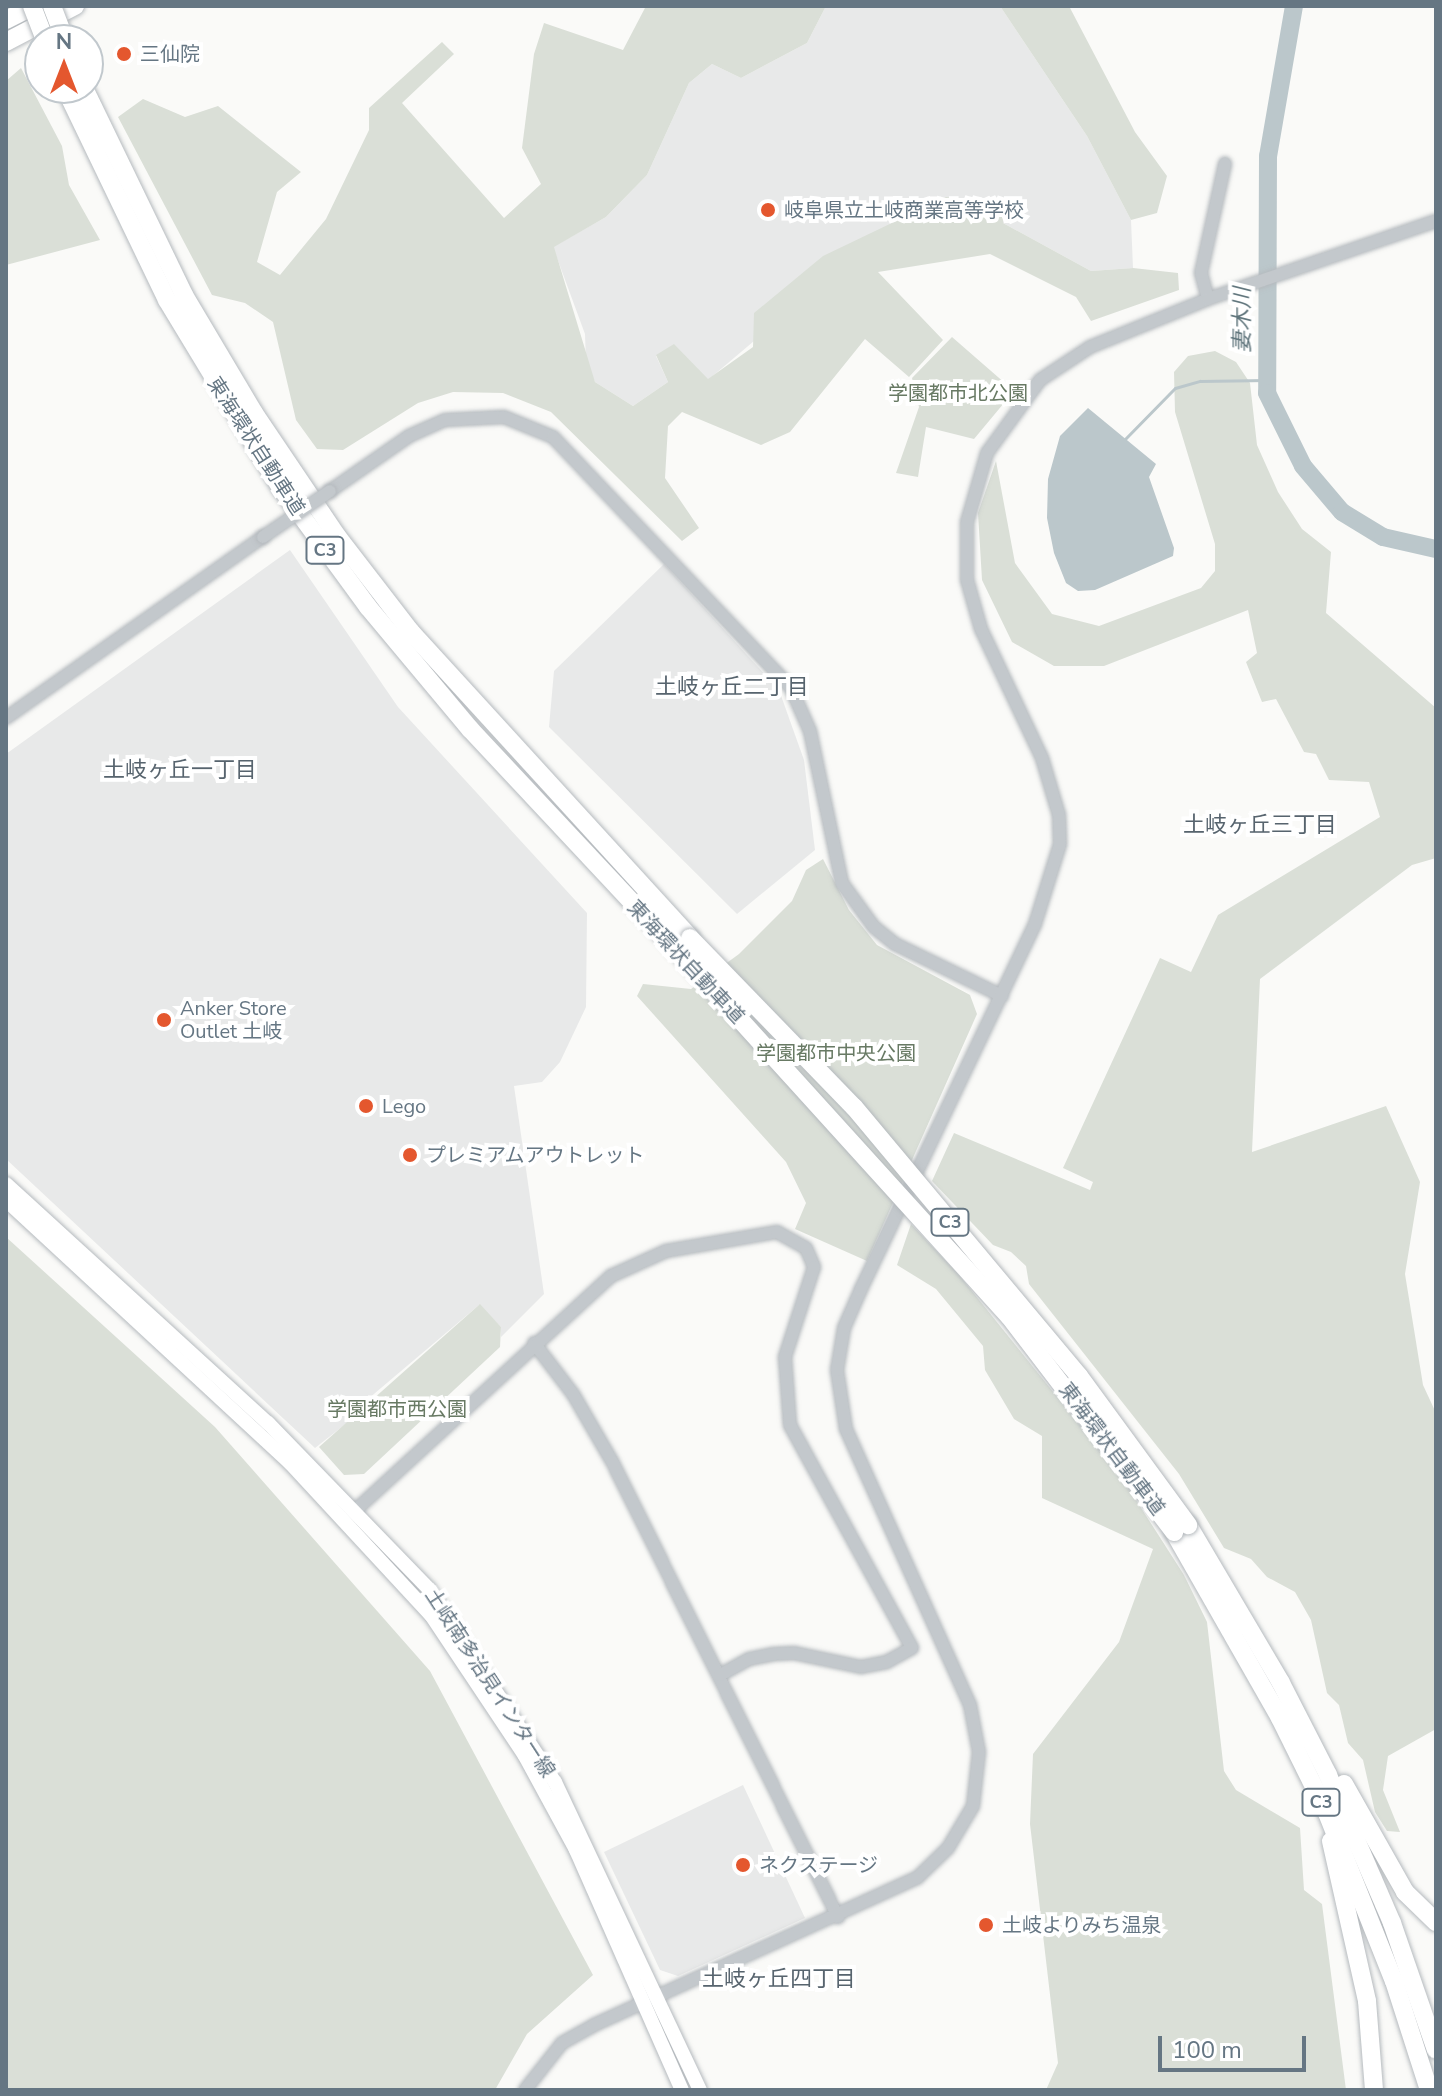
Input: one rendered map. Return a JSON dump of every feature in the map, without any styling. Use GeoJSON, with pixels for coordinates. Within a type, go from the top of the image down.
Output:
{"type":"FeatureCollection","features":[{"type":"Feature","properties":{"kind":"highway"},"geometry":{"type":"LineString","coordinates":[[6,20],[33,6],[47,24]]}},
{"type":"Feature","properties":{"kind":"highway"},"geometry":{"type":"LineString","coordinates":[[6,28],[51,10],[75,6]]}},
{"type":"Feature","properties":{"kind":"highway"},"geometry":{"type":"LineString","coordinates":[[6,42],[51,10]]}},
{"type":"Feature","properties":{"kind":"highway"},"geometry":{"type":"LineString","coordinates":[[6,51],[51,10]]}},
{"type":"Feature","properties":{"kind":"highway","name":"東海環状自動車道"},"geometry":{"type":"LineString","coordinates":[[73,104],[167,300],[281,488],[368,607],[470,729],[683,944]]}},
{"type":"Feature","properties":{"kind":"highway","name":"東海環状自動車道"},"geometry":{"type":"LineString","coordinates":[[92,104],[184,295],[261,425],[337,536],[411,632],[1009,1316],[1228,1589],[1342,1806],[1392,1923],[1436,2050]]}},
{"type":"Feature","properties":{"kind":"highway","name":"東海環状自動車道"},"geometry":{"type":"LineString","coordinates":[[1181,1529],[1327,1813],[1389,1968],[1429,2090]]}},
{"type":"Feature","properties":{"kind":"highway"},"geometry":{"type":"LineString","coordinates":[[1228,1589],[1398,1880],[1436,1922]]}},
{"type":"Feature","properties":{"kind":"highway"},"geometry":{"type":"LineString","coordinates":[[1327,1813],[1367,2001],[1374,2090]]}},
{"type":"Feature","properties":{"kind":"main road","name":"土岐南多治見インター線"},"geometry":{"type":"LineString","coordinates":[[6,1184],[351,1514],[431,1615],[525,1756],[700,2090]]}},
{"type":"Feature","properties":{"kind":"main road","name":"土岐南多治見インター線"},"geometry":{"type":"LineString","coordinates":[[6,1200],[351,1514]]}},
{"type":"Feature","properties":{"kind":"main road","name":"土岐南多治見インター線"},"geometry":{"type":"LineString","coordinates":[[651,2001],[682,2090]]}},
{"type":"Feature","properties":{"kind":"street"},"geometry":{"type":"LineString","coordinates":[[1208,299],[1201,273],[1225,164]]}},
{"type":"Feature","properties":{"kind":"street"},"geometry":{"type":"LineString","coordinates":[[525,2090],[562,2043],[896,1890],[934,1865],[959,1834],[976,1792],[979,1752],[970,1705],[846,1429],[837,1370],[844,1328],[861,1289],[1002,996],[1052,880],[1059,815],[1042,758],[975,613],[965,560],[975,482],[1004,422],[1055,369],[1090,347],[1227,292],[1436,221]]}},
{"type":"Feature","properties":{"kind":"street"},"geometry":{"type":"LineString","coordinates":[[6,718],[409,436],[445,420],[504,417],[553,437],[791,688],[810,731],[842,883],[874,927],[895,944],[1002,996]]}},
{"type":"Feature","properties":{"kind":"street"},"geometry":{"type":"LineString","coordinates":[[351,1514],[534,1343],[611,1276],[666,1251],[777,1232],[806,1248],[814,1267],[785,1357],[790,1425],[912,1648],[887,1662],[861,1667],[794,1653],[774,1654],[749,1659],[720,1675]]}},
{"type":"Feature","properties":{"kind":"street"},"geometry":{"type":"LineString","coordinates":[[534,1343],[573,1394],[613,1463],[838,1917]]}},
{"type":"Feature","properties":{"kind":"shaded area","name":"岐阜県立土岐商業高等学校"},"geometry":{"type":"Polygon","coordinates":[[[826,6],[1000,6],[1087,136],[1131,220],[1133,268],[1091,271],[1003,223],[1002,202],[946,197],[885,230],[708,380],[674,345],[656,356],[668,382],[633,406],[595,382],[586,362],[585,334],[553,247],[606,217],[647,175],[689,83],[712,64],[741,78],[807,43],[826,6]]]}},
{"type":"Feature","properties":{"kind":"shaded area"},"geometry":{"type":"Polygon","coordinates":[[[1088,408],[1156,464],[1149,477],[1174,548],[1173,556],[1095,590],[1078,591],[1066,583],[1054,553],[1047,518],[1048,479],[1060,436],[1088,408]]]}},
{"type":"Feature","properties":{"kind":"shaded area"},"geometry":{"type":"Polygon","coordinates":[[[290,550],[398,707],[587,913],[586,1007],[560,1062],[542,1082],[514,1086],[544,1294],[501,1337],[501,1327],[479,1305],[368,1399],[371,1404],[315,1448],[6,1159],[6,754],[290,550]]]}},
{"type":"Feature","properties":{"kind":"shaded area"},"geometry":{"type":"Polygon","coordinates":[[[664,564],[779,690],[804,760],[815,850],[737,914],[549,727],[554,671],[664,564]]]}},
{"type":"Feature","properties":{"kind":"shaded area"},"geometry":{"type":"Polygon","coordinates":[[[743,1785],[805,1918],[678,1976],[660,1970],[604,1852],[743,1785]]]}},
{"type":"Feature","properties":{"kind":"green space"},"geometry":{"type":"Polygon","coordinates":[[[646,6],[826,6],[807,43],[741,78],[712,64],[689,83],[647,175],[606,217],[554,247],[595,382],[633,406],[668,382],[656,355],[674,344],[708,379],[753,347],[754,313],[823,256],[946,197],[1003,202],[1003,223],[1091,271],[1133,268],[1178,273],[1179,290],[1091,321],[1076,297],[990,254],[878,272],[943,340],[909,377],[865,339],[790,432],[761,445],[682,412],[668,426],[665,478],[699,528],[682,541],[551,412],[503,393],[453,392],[418,403],[343,450],[317,449],[296,420],[273,322],[245,303],[212,295],[118,117],[143,99],[185,117],[218,106],[301,172],[277,192],[257,262],[280,275],[326,219],[369,130],[369,108],[442,42],[454,54],[402,103],[504,218],[541,184],[522,148],[534,54],[544,23],[623,50],[646,6]]]}},
{"type":"Feature","properties":{"kind":"green space"},"geometry":{"type":"Polygon","coordinates":[[[1000,6],[1069,6],[1135,132],[1167,176],[1157,213],[1131,220],[1087,136],[1000,6]]]}},
{"type":"Feature","properties":{"kind":"green space"},"geometry":{"type":"Polygon","coordinates":[[[21,68],[24,74],[24,104],[40,104],[62,146],[69,185],[100,240],[6,265],[6,81],[21,68]]]}},
{"type":"Feature","properties":{"kind":"green space","name":"学園都市北公園"},"geometry":{"type":"Polygon","coordinates":[[[952,337],[1014,391],[974,439],[926,427],[918,477],[896,473],[919,407],[912,378],[952,337]]]}},
{"type":"Feature","properties":{"kind":"green space"},"geometry":{"type":"Polygon","coordinates":[[[1215,351],[1236,362],[1250,383],[1257,445],[1278,492],[1302,529],[1331,552],[1326,613],[1436,708],[1436,858],[1412,865],[1260,979],[1252,1152],[1386,1106],[1420,1182],[1405,1274],[1423,1385],[1436,1413],[1436,1729],[1388,1756],[1383,1790],[1400,1832],[1387,1831],[1375,1812],[1363,1760],[1348,1743],[1339,1705],[1327,1693],[1311,1620],[1295,1592],[1267,1577],[1251,1559],[1224,1548],[1179,1474],[1029,1284],[1026,1266],[1011,1252],[993,1245],[932,1181],[954,1133],[1090,1190],[1093,1182],[1063,1168],[1160,958],[1191,972],[1218,915],[1380,817],[1369,782],[1329,780],[1316,754],[1304,752],[1276,699],[1262,702],[1246,662],[1257,653],[1248,610],[1104,666],[1054,666],[1012,642],[982,580],[978,513],[996,461],[1015,563],[1052,614],[1099,626],[1201,588],[1215,571],[1215,544],[1175,412],[1174,372],[1188,356],[1215,351]]]}},
{"type":"Feature","properties":{"kind":"green space","name":"学園都市中央公園"},"geometry":{"type":"Polygon","coordinates":[[[823,859],[849,910],[877,945],[970,995],[977,1014],[867,1261],[795,1229],[806,1203],[786,1162],[637,996],[643,984],[691,989],[739,954],[792,901],[806,870],[823,859]]]}},
{"type":"Feature","properties":{"kind":"green space"},"geometry":{"type":"Polygon","coordinates":[[[911,1224],[959,1275],[1120,1475],[1184,1575],[1207,1622],[1224,1771],[1236,1790],[1300,1828],[1304,1890],[1322,1904],[1346,2090],[1046,2090],[1058,2063],[1030,1824],[1033,1754],[1119,1642],[1153,1549],[1042,1498],[1042,1436],[1014,1419],[985,1370],[983,1346],[936,1289],[897,1265],[911,1224]]]}},
{"type":"Feature","properties":{"kind":"green space"},"geometry":{"type":"Polygon","coordinates":[[[6,1237],[215,1427],[430,1671],[593,1975],[527,2034],[495,2090],[6,2090],[6,1237]]]}},
{"type":"Feature","properties":{"kind":"green space","name":"学園都市西公園"},"geometry":{"type":"Polygon","coordinates":[[[480,1304],[501,1327],[500,1347],[364,1474],[344,1475],[319,1447],[480,1304]]]}},
{"type":"Feature","properties":{"kind":"waterway","name":"妻木川"},"geometry":{"type":"LineString","coordinates":[[1294,6],[1268,156],[1267,393],[1303,466],[1342,512],[1383,537],[1436,549]]}},
{"type":"Feature","properties":{"kind":"waterway"},"geometry":{"type":"LineString","coordinates":[[1125,439],[1175,388],[1200,381],[1267,380]]}},
{"type":"Feature","properties":{"kind":"place","name":"三仙院"},"geometry":{"type":"Point","coordinates":[124,54]}},
{"type":"Feature","properties":{"kind":"place","name":"岐阜県立土岐商業高等学校"},"geometry":{"type":"Point","coordinates":[768,210]}},
{"type":"Feature","properties":{"kind":"place","name":"Anker Store Outlet 土岐"},"geometry":{"type":"Point","coordinates":[164,1020]}},
{"type":"Feature","properties":{"kind":"place","name":"Lego"},"geometry":{"type":"Point","coordinates":[366,1106]}},
{"type":"Feature","properties":{"kind":"place","name":"プレミアムアウトレット"},"geometry":{"type":"Point","coordinates":[410,1155]}},
{"type":"Feature","properties":{"kind":"place","name":"ネクステージ"},"geometry":{"type":"Point","coordinates":[743,1865]}},
{"type":"Feature","properties":{"kind":"place","name":"土岐よりみち温泉"},"geometry":{"type":"Point","coordinates":[986,1925]}},
{"type":"Feature","properties":{"kind":"district","name":"土岐ヶ丘二丁目"},"geometry":{"type":"Point","coordinates":[732,688]}},
{"type":"Feature","properties":{"kind":"district","name":"土岐ヶ丘一丁目"},"geometry":{"type":"Point","coordinates":[180,771]}},
{"type":"Feature","properties":{"kind":"district","name":"土岐ヶ丘三丁目"},"geometry":{"type":"Point","coordinates":[1260,826]}},
{"type":"Feature","properties":{"kind":"district","name":"土岐ヶ丘四丁目"},"geometry":{"type":"Point","coordinates":[779,1980]}}]}
